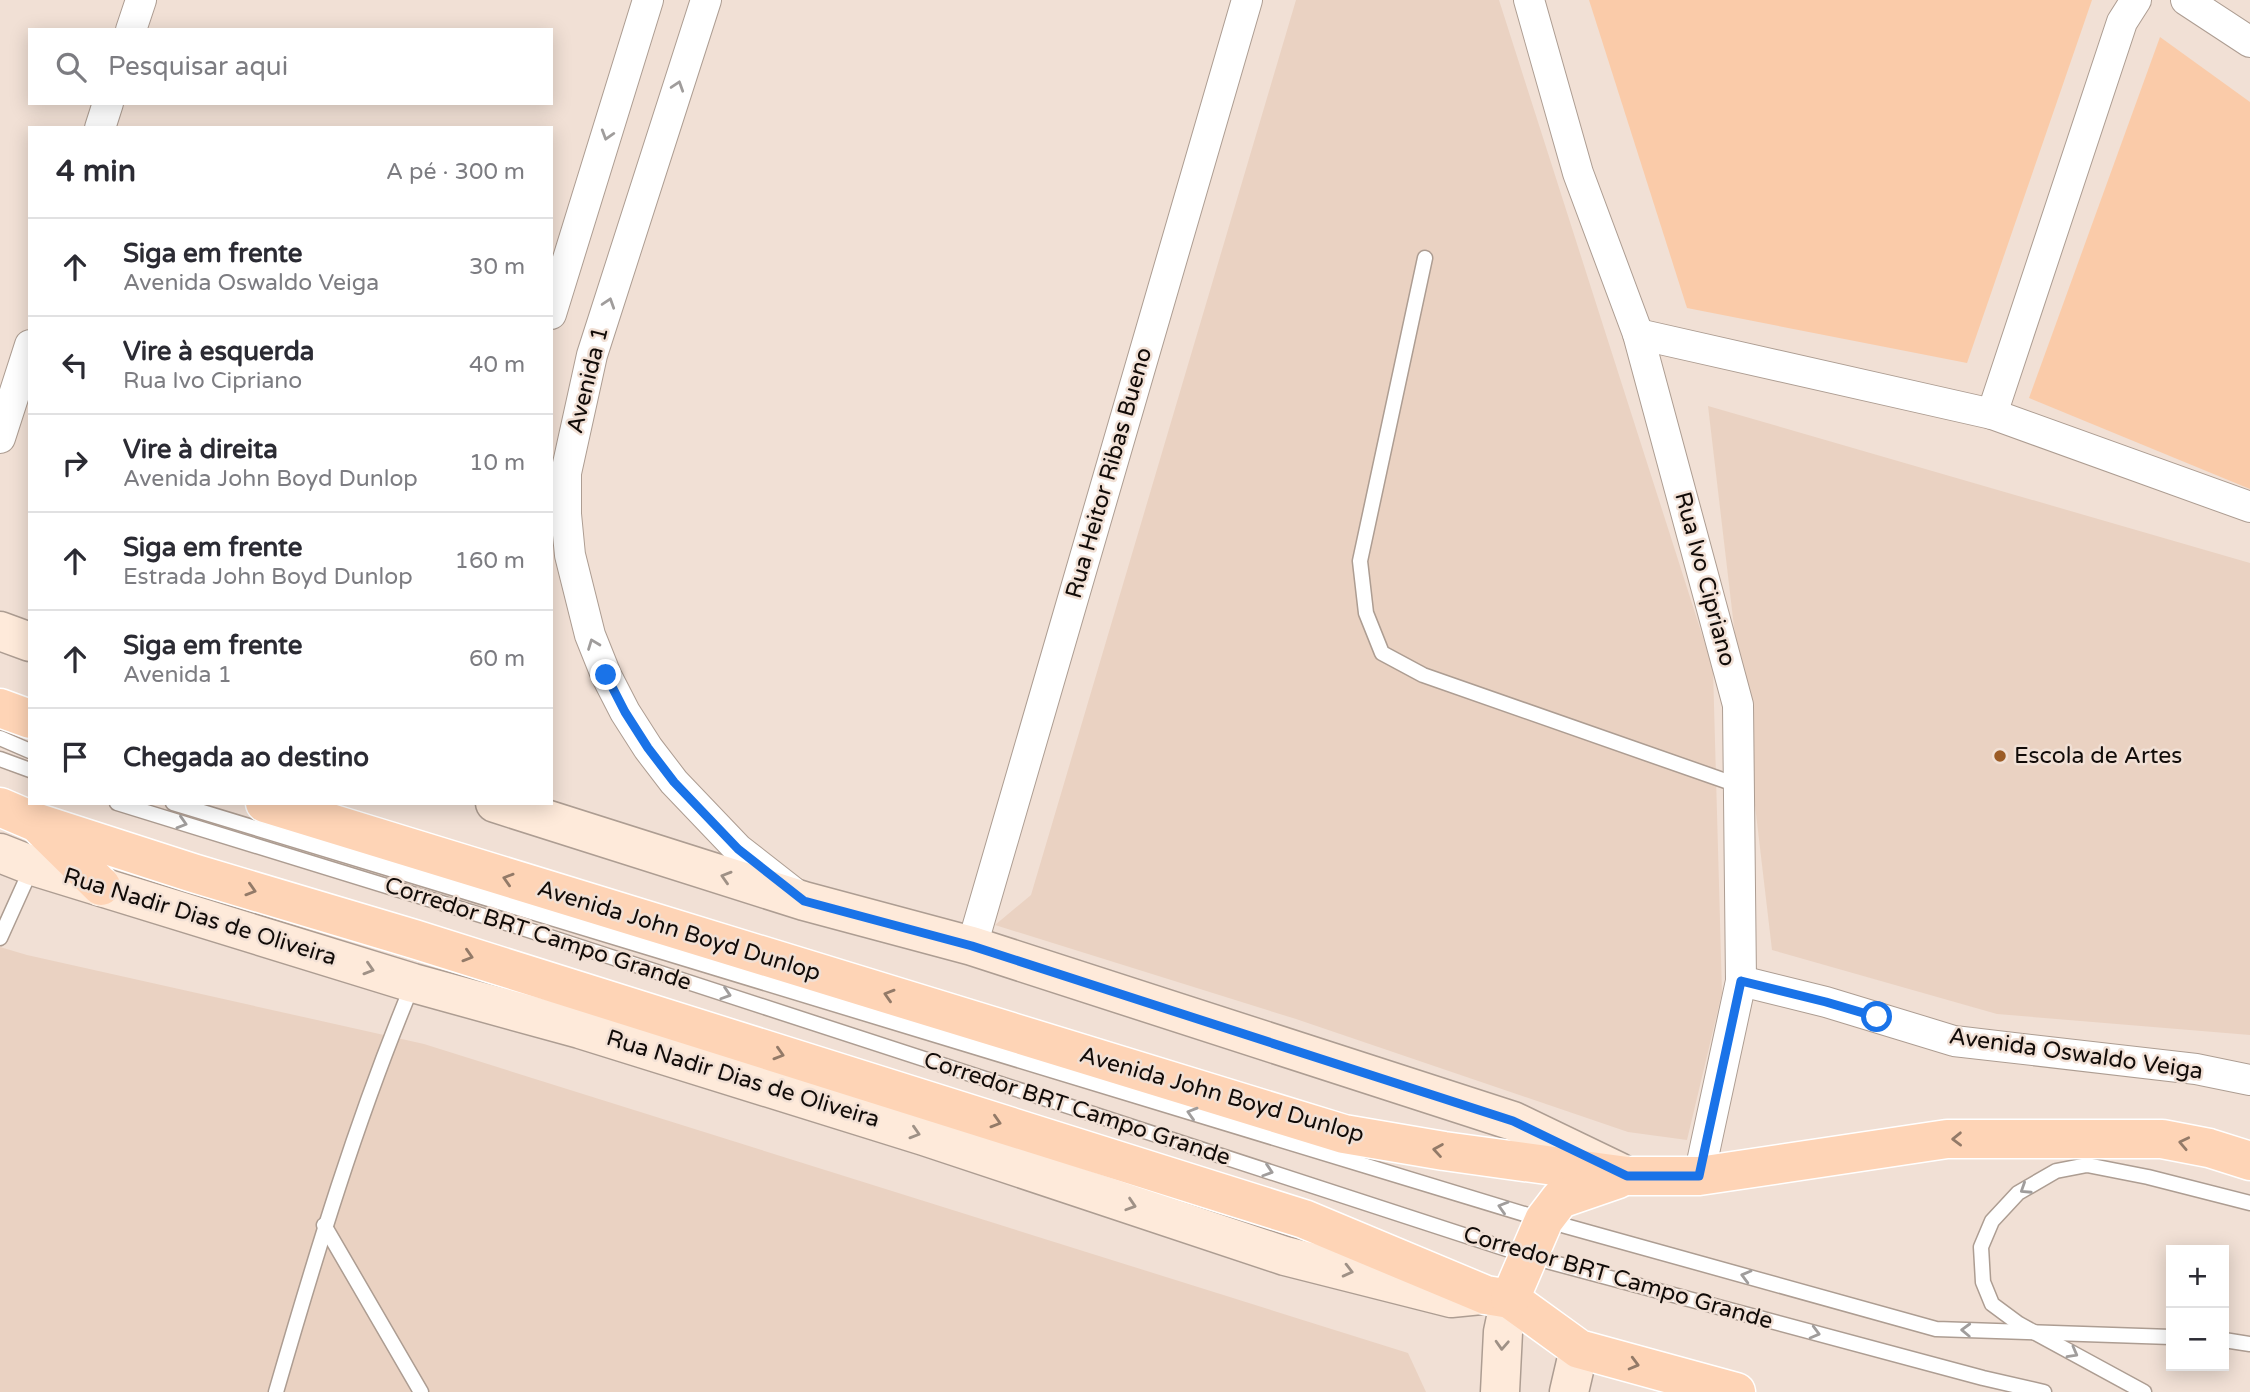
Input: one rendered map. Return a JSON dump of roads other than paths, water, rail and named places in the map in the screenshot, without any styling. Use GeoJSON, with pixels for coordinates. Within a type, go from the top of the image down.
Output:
{"type":"FeatureCollection","features":[{"type":"Feature","properties":{"kind":"main road"},"geometry":{"type":"LineString","coordinates":[[0,708],[28,718]]}},
{"type":"Feature","properties":{"kind":"main road","name":"Avenida John Boyd Dunlop"},"geometry":{"type":"LineString","coordinates":[[272,805],[1344,1134],[1444,1152],[1627,1176],[1699,1176],[1947,1139],[2162,1139],[2209,1148],[2250,1161]]}},
{"type":"Feature","properties":{"kind":"main road"},"geometry":{"type":"LineString","coordinates":[[0,807],[36,822],[193,873],[427,943],[1304,1219],[1498,1297],[1579,1349],[1736,1392]]}},
{"type":"Feature","properties":{"kind":"main road"},"geometry":{"type":"LineString","coordinates":[[36,822],[101,886]]}},
{"type":"Feature","properties":{"kind":"main road"},"geometry":{"type":"LineString","coordinates":[[1498,1297],[1528,1256],[1544,1220],[1560,1199],[1627,1176]]}},
{"type":"Feature","properties":{"kind":"street"},"geometry":{"type":"LineString","coordinates":[[132,28],[141,0]]}},
{"type":"Feature","properties":{"kind":"street"},"geometry":{"type":"LineString","coordinates":[[553,308],[649,0]]}},
{"type":"Feature","properties":{"kind":"street","name":"Avenida 1"},"geometry":{"type":"LineString","coordinates":[[706,0],[592,355],[566,473],[570,555],[590,635],[606,675],[648,748],[674,782],[738,849],[804,901]]}},
{"type":"Feature","properties":{"kind":"street","name":"Rua Heitor Ribas Bueno"},"geometry":{"type":"LineString","coordinates":[[972,946],[1247,0]]}},
{"type":"Feature","properties":{"kind":"street","name":"Rua Ivo Cipriano"},"geometry":{"type":"LineString","coordinates":[[1529,0],[1578,173],[1639,334],[1738,705],[1741,981],[1699,1176]]}},
{"type":"Feature","properties":{"kind":"street"},"geometry":{"type":"LineString","coordinates":[[1992,414],[2122,22],[2136,0]]}},
{"type":"Feature","properties":{"kind":"street"},"geometry":{"type":"LineString","coordinates":[[2186,0],[2250,42]]}},
{"type":"Feature","properties":{"kind":"street"},"geometry":{"type":"LineString","coordinates":[[101,126],[107,105]]}},
{"type":"Feature","properties":{"kind":"street"},"geometry":{"type":"LineString","coordinates":[[1639,334],[1992,414],[2250,507]]}},
{"type":"Feature","properties":{"kind":"street"},"geometry":{"type":"LineString","coordinates":[[0,438],[28,351]]}},
{"type":"Feature","properties":{"kind":"street"},"geometry":{"type":"LineString","coordinates":[[0,631],[28,641]]}},
{"type":"Feature","properties":{"kind":"street"},"geometry":{"type":"LineString","coordinates":[[501,805],[804,901],[972,946],[1513,1121],[1627,1176]]}},
{"type":"Feature","properties":{"kind":"street","name":"Rua Nadir Dias de Oliveira"},"geometry":{"type":"LineString","coordinates":[[16,859],[414,983],[580,1029],[911,1132],[1285,1256],[1451,1298],[1498,1297]]}},
{"type":"Feature","properties":{"kind":"street","name":"Avenida Oswaldo Veiga"},"geometry":{"type":"LineString","coordinates":[[1741,981],[1826,1002],[1954,1041],[2196,1069],[2250,1080]]}},
{"type":"Feature","properties":{"kind":"street"},"geometry":{"type":"LineString","coordinates":[[1498,1297],[1503,1332],[1500,1392]]}},
{"type":"Feature","properties":{"kind":"street"},"geometry":{"type":"LineString","coordinates":[[1569,1392],[1579,1349]]}},
{"type":"Feature","properties":{"kind":"lane"},"geometry":{"type":"LineString","coordinates":[[1425,258],[1360,561],[1366,613],[1382,653],[1423,675],[1740,786]]}},
{"type":"Feature","properties":{"kind":"lane"},"geometry":{"type":"LineString","coordinates":[[0,738],[28,750]]}},
{"type":"Feature","properties":{"kind":"lane"},"geometry":{"type":"LineString","coordinates":[[0,759],[28,770]]}},
{"type":"Feature","properties":{"kind":"lane","name":"Corredor BRT Campo Grande"},"geometry":{"type":"LineString","coordinates":[[123,805],[526,929],[1528,1256],[2044,1392]]}},
{"type":"Feature","properties":{"kind":"lane","name":"Corredor BRT Campo Grande"},"geometry":{"type":"LineString","coordinates":[[180,805],[1544,1220],[1936,1329],[2166,1337]]}},
{"type":"Feature","properties":{"kind":"lane"},"geometry":{"type":"LineString","coordinates":[[0,939],[16,859]]}},
{"type":"Feature","properties":{"kind":"lane"},"geometry":{"type":"LineString","coordinates":[[276,1392],[324,1226],[385,1051],[414,983]]}},
{"type":"Feature","properties":{"kind":"lane","name":"Corredor BRT Campo Grande"},"geometry":{"type":"LineString","coordinates":[[2144,1392],[2019,1324],[1992,1304],[1983,1282],[1981,1247],[1992,1221],[2018,1193],[2056,1171],[2087,1165],[2148,1177],[2250,1203]]}},
{"type":"Feature","properties":{"kind":"lane"},"geometry":{"type":"LineString","coordinates":[[324,1226],[421,1392]]}},
{"type":"Feature","properties":{"kind":"lane"},"geometry":{"type":"LineString","coordinates":[[2229,1341],[2250,1344]]}},
{"type":"Feature","properties":{"kind":"place","name":"Escola de Artes"},"geometry":{"type":"Point","coordinates":[2000,756]}}]}
